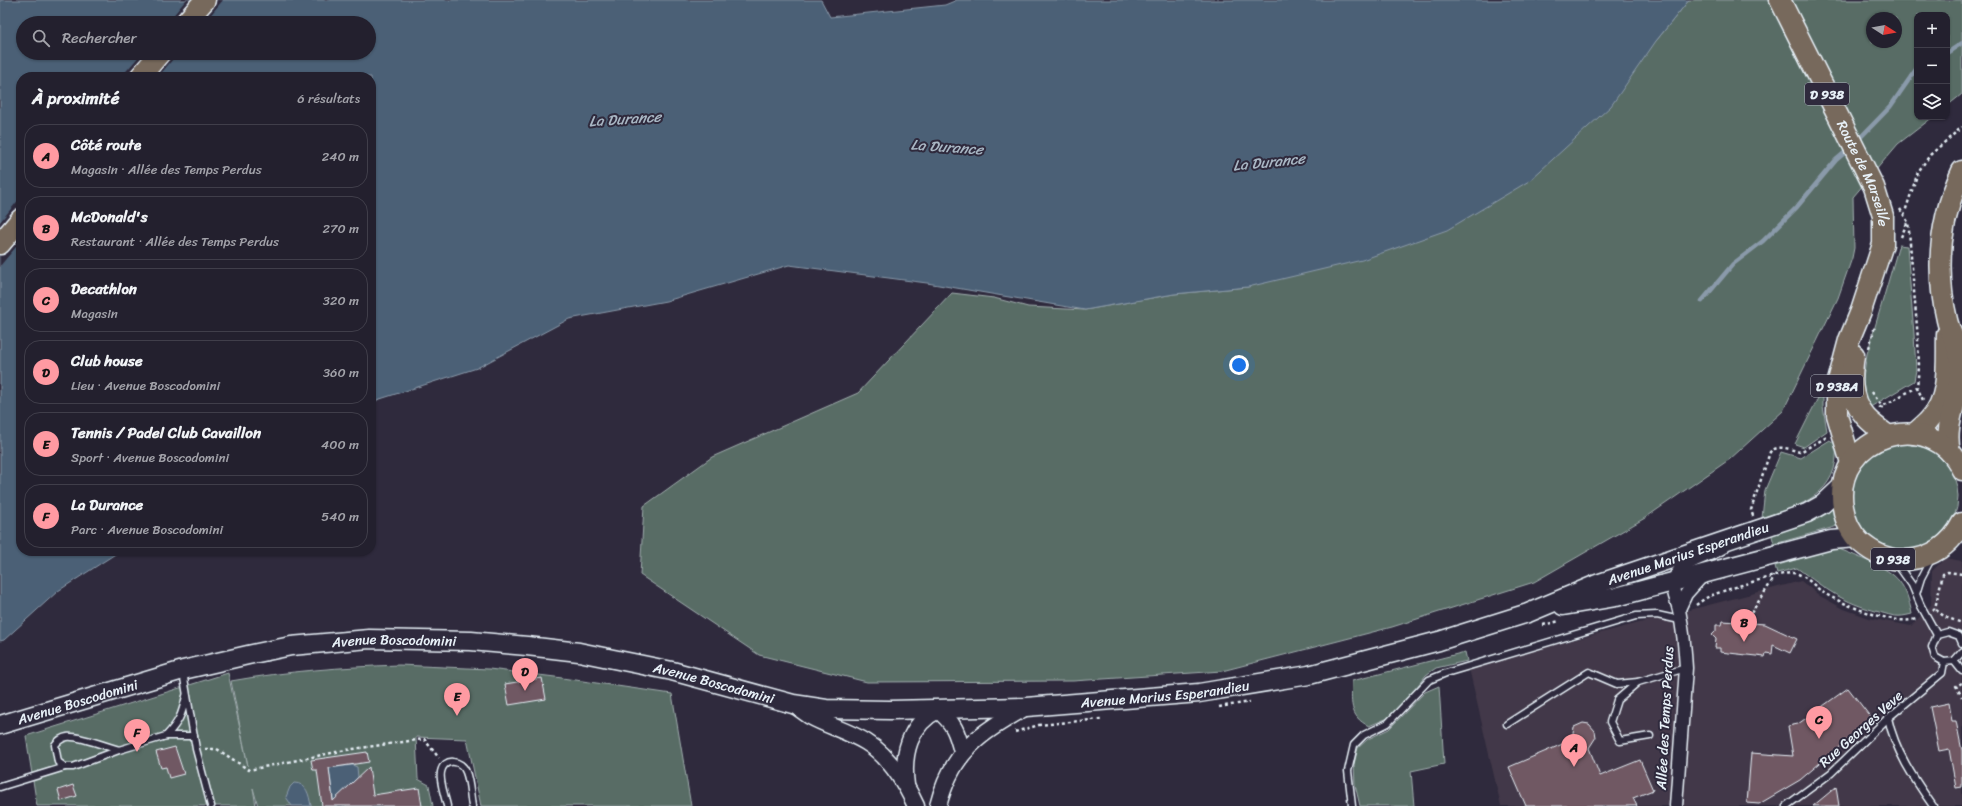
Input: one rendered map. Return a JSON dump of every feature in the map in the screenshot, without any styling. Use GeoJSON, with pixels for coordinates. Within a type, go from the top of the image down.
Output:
{"type":"FeatureCollection","features":[{"type":"Feature","properties":{"kind":"main road"},"geometry":{"type":"LineString","coordinates":[[191,16],[205,0]]}},
{"type":"Feature","properties":{"kind":"main road","name":"Route de Marseille"},"geometry":{"type":"LineString","coordinates":[[1780,0],[1874,187],[1883,216],[1883,244],[1868,317],[1853,365],[1852,383],[1854,396],[1864,416],[1888,436]]}},
{"type":"Feature","properties":{"kind":"main road"},"geometry":{"type":"LineString","coordinates":[[144,72],[154,60]]}},
{"type":"Feature","properties":{"kind":"main road","name":"D 938"},"geometry":{"type":"LineString","coordinates":[[1914,434],[1930,419],[1940,401],[1945,386],[1947,322],[1942,292],[1940,250],[1944,222],[1954,189],[1962,171]]}},
{"type":"Feature","properties":{"kind":"main road"},"geometry":{"type":"LineString","coordinates":[[0,244],[16,225]]}},
{"type":"Feature","properties":{"kind":"main road","name":"Route de Marseille"},"geometry":{"type":"LineString","coordinates":[[1851,463],[1837,415],[1836,402],[1842,364],[1849,340],[1868,317]]}},
{"type":"Feature","properties":{"kind":"main road","name":"D 938"},"geometry":{"type":"LineString","coordinates":[[1947,322],[1956,344],[1961,362],[1958,396],[1948,429],[1947,438],[1950,452]]}},
{"type":"Feature","properties":{"kind":"main road","name":"D 938"},"geometry":{"type":"LineString","coordinates":[[1948,546],[1914,560],[1893,559],[1880,555],[1867,548],[1849,527],[1844,514],[1842,486],[1851,463],[1867,446],[1888,436],[1914,434],[1933,440],[1950,452],[1962,470]]}},
{"type":"Feature","properties":{"kind":"main road","name":"Avenue Marius Esperandieu"},"geometry":{"type":"LineString","coordinates":[[793,704],[826,709],[854,710],[938,710],[1026,707],[1199,693],[1276,682],[1340,668],[1439,641],[1528,613],[1596,584],[1807,513],[1822,504],[1842,486]]}},
{"type":"Feature","properties":{"kind":"main road"},"geometry":{"type":"LineString","coordinates":[[1948,546],[1962,523]]}},
{"type":"Feature","properties":{"kind":"main road","name":"Avenue Marius Esperandieu"},"geometry":{"type":"LineString","coordinates":[[1528,613],[1634,592],[1674,590],[1704,574],[1825,541],[1857,538]]}},
{"type":"Feature","properties":{"kind":"main road","name":"Avenue Boscodomini"},"geometry":{"type":"LineString","coordinates":[[0,725],[183,670],[284,647],[331,641],[418,639],[471,641],[527,646],[627,662],[672,671],[793,704]]}},
{"type":"Feature","properties":{"kind":"street"},"geometry":{"type":"LineString","coordinates":[[1674,590],[1677,573],[1685,566],[1710,555],[1739,536]]}},
{"type":"Feature","properties":{"kind":"street"},"geometry":{"type":"LineString","coordinates":[[1680,614],[1686,594],[1704,574]]}},
{"type":"Feature","properties":{"kind":"street","name":"Allée des Temps Perdus"},"geometry":{"type":"LineString","coordinates":[[1674,590],[1680,614],[1685,647],[1686,668],[1676,806]]}},
{"type":"Feature","properties":{"kind":"street"},"geometry":{"type":"LineString","coordinates":[[793,704],[810,716],[866,742],[886,760],[906,785],[916,806]]}},
{"type":"Feature","properties":{"kind":"street"},"geometry":{"type":"LineString","coordinates":[[938,806],[949,774],[962,752],[983,733],[1026,707]]}},
{"type":"Feature","properties":{"kind":"street"},"geometry":{"type":"LineString","coordinates":[[906,785],[905,762],[910,740],[920,722],[929,714],[938,710],[950,720],[957,732],[962,752]]}},
{"type":"Feature","properties":{"kind":"lane"},"geometry":{"type":"LineString","coordinates":[[1916,594],[1921,578],[1948,546]]}},
{"type":"Feature","properties":{"kind":"lane"},"geometry":{"type":"LineString","coordinates":[[1893,559],[1904,573],[1937,635]]}},
{"type":"Feature","properties":{"kind":"lane"},"geometry":{"type":"LineString","coordinates":[[1352,806],[1348,772],[1354,746],[1364,736],[1388,723],[1429,680],[1461,668],[1636,616],[1680,614]]}},
{"type":"Feature","properties":{"kind":"lane"},"geometry":{"type":"LineString","coordinates":[[1962,643],[1959,636],[1948,632],[1937,635],[1932,643],[1933,652],[1939,660],[1944,662],[1954,661],[1962,652]]}},
{"type":"Feature","properties":{"kind":"lane"},"geometry":{"type":"LineString","coordinates":[[1954,661],[1962,671]]}},
{"type":"Feature","properties":{"kind":"lane","name":"Rue Georges Veve"},"geometry":{"type":"LineString","coordinates":[[1786,806],[1831,773],[1888,718],[1942,673],[1944,662]]}},
{"type":"Feature","properties":{"kind":"lane"},"geometry":{"type":"LineString","coordinates":[[1507,724],[1589,672],[1617,684],[1638,682],[1686,668]]}},
{"type":"Feature","properties":{"kind":"lane"},"geometry":{"type":"LineString","coordinates":[[183,670],[196,749],[211,806]]}},
{"type":"Feature","properties":{"kind":"lane"},"geometry":{"type":"LineString","coordinates":[[1638,682],[1617,700],[1610,722],[1620,741],[1650,736]]}},
{"type":"Feature","properties":{"kind":"lane"},"geometry":{"type":"LineString","coordinates":[[166,736],[178,723],[183,712],[186,692]]}},
{"type":"Feature","properties":{"kind":"lane"},"geometry":{"type":"LineString","coordinates":[[1888,718],[1892,736],[1897,747],[1920,788],[1933,806]]}},
{"type":"Feature","properties":{"kind":"lane"},"geometry":{"type":"LineString","coordinates":[[0,787],[65,767],[73,767],[119,750],[166,736],[194,736]]}},
{"type":"Feature","properties":{"kind":"lane"},"geometry":{"type":"LineString","coordinates":[[65,767],[58,762],[55,745],[59,740],[68,737],[77,738],[119,750]]}},
{"type":"Feature","properties":{"kind":"lane"},"geometry":{"type":"LineString","coordinates":[[447,806],[441,771],[444,766],[456,761],[462,764],[467,772],[472,806]]}},
{"type":"Feature","properties":{"kind":"path"},"geometry":{"type":"LineString","coordinates":[[1904,215],[1918,172],[1930,155],[1962,127]]}},
{"type":"Feature","properties":{"kind":"path"},"geometry":{"type":"LineString","coordinates":[[1898,207],[1908,222],[1918,339],[1919,367],[1917,387]]}},
{"type":"Feature","properties":{"kind":"path"},"geometry":{"type":"LineString","coordinates":[[1899,240],[1908,222]]}},
{"type":"Feature","properties":{"kind":"path"},"geometry":{"type":"LineString","coordinates":[[1868,317],[1869,353]]}},
{"type":"Feature","properties":{"kind":"path"},"geometry":{"type":"LineString","coordinates":[[1870,389],[1887,411]]}},
{"type":"Feature","properties":{"kind":"path"},"geometry":{"type":"LineString","coordinates":[[1680,614],[1709,596],[1773,577],[1793,573],[1803,576],[1822,592],[1844,605],[1866,612],[1911,622],[1935,608],[1943,574],[1948,572],[1962,574]]}},
{"type":"Feature","properties":{"kind":"path"},"geometry":{"type":"LineString","coordinates":[[1935,608],[1945,617],[1962,623]]}},
{"type":"Feature","properties":{"kind":"path"},"geometry":{"type":"LineString","coordinates":[[1962,683],[1956,686],[1962,697]]}},
{"type":"Feature","properties":{"kind":"path"},"geometry":{"type":"LineString","coordinates":[[1010,734],[1014,732]]}},
{"type":"Feature","properties":{"kind":"path"},"geometry":{"type":"LineString","coordinates":[[196,749],[217,749],[249,770],[346,750],[424,739],[444,766]]}},
{"type":"Feature","properties":{"kind":"shaded area"},"geometry":{"type":"Polygon","coordinates":[[[1945,558],[1962,561],[1962,806],[1501,806],[1469,668],[1801,581],[1820,596],[1844,609],[1869,618],[1911,626],[1931,605],[1932,571],[1945,558]]]}},
{"type":"Feature","properties":{"kind":"green space"},"geometry":{"type":"Polygon","coordinates":[[[1689,0],[1962,0],[1962,94],[1950,104],[1950,12],[1914,12],[1914,120],[1929,120],[1898,144],[1853,197],[1854,248],[1852,258],[1838,298],[1783,411],[1730,459],[1645,518],[1534,582],[1392,627],[1222,671],[1073,681],[867,682],[759,655],[640,575],[644,506],[712,457],[858,393],[952,293],[994,298],[1028,307],[1085,310],[1174,294],[1248,287],[1656,41],[1689,0]]]}},
{"type":"Feature","properties":{"kind":"green space"},"geometry":{"type":"Polygon","coordinates":[[[1899,245],[1907,246],[1916,370],[1914,381],[1867,409],[1861,390],[1867,354],[1899,245]]]}},
{"type":"Feature","properties":{"kind":"green space"},"geometry":{"type":"Polygon","coordinates":[[[1823,388],[1823,407],[1827,431],[1804,447],[1795,444],[1823,388]]]}},
{"type":"Feature","properties":{"kind":"green space"},"geometry":{"type":"Polygon","coordinates":[[[1830,440],[1836,445],[1836,462],[1832,475],[1825,486],[1804,503],[1762,518],[1765,490],[1781,452],[1801,458],[1830,440]]]}},
{"type":"Feature","properties":{"kind":"green space"},"geometry":{"type":"Polygon","coordinates":[[[1905,444],[1925,448],[1943,459],[1954,477],[1958,497],[1954,517],[1943,535],[1925,546],[1905,550],[1885,546],[1867,535],[1856,517],[1852,497],[1856,477],[1867,459],[1885,448],[1905,444]]]}},
{"type":"Feature","properties":{"kind":"green space"},"geometry":{"type":"Polygon","coordinates":[[[1832,505],[1834,518],[1838,526],[1774,544],[1771,532],[1832,505]]]}},
{"type":"Feature","properties":{"kind":"green space"},"geometry":{"type":"Polygon","coordinates":[[[1839,549],[1880,566],[1894,576],[1899,581],[1907,595],[1912,614],[1903,616],[1892,615],[1855,604],[1826,589],[1797,568],[1777,573],[1775,566],[1825,551],[1839,549]]]}},
{"type":"Feature","properties":{"kind":"green space"},"geometry":{"type":"Polygon","coordinates":[[[1465,652],[1467,661],[1436,668],[1426,675],[1395,715],[1369,726],[1362,722],[1355,713],[1351,695],[1352,681],[1465,652]]]}},
{"type":"Feature","properties":{"kind":"green space"},"geometry":{"type":"Polygon","coordinates":[[[399,665],[489,669],[672,694],[691,806],[481,806],[467,739],[416,737],[418,779],[429,785],[433,806],[258,806],[253,788],[256,806],[37,806],[26,736],[228,673],[248,766],[231,681],[315,670],[399,665]]]}},
{"type":"Feature","properties":{"kind":"green space"},"geometry":{"type":"Polygon","coordinates":[[[1439,686],[1444,764],[1411,771],[1414,806],[1360,806],[1355,785],[1354,764],[1358,748],[1368,739],[1389,729],[1425,692],[1439,686]]]}},
{"type":"Feature","properties":{"kind":"water","name":"La Durance"},"geometry":{"type":"Polygon","coordinates":[[[0,0],[821,0],[830,17],[945,5],[957,0],[1689,0],[1656,41],[1611,106],[1529,181],[1447,230],[1362,260],[1248,287],[1174,294],[1085,310],[927,283],[789,265],[666,301],[569,319],[477,368],[376,401],[376,72],[16,72],[16,556],[112,556],[58,591],[4,640],[0,641],[0,0]]]}},
{"type":"Feature","properties":{"kind":"water"},"geometry":{"type":"Polygon","coordinates":[[[352,765],[357,767],[358,777],[352,783],[355,801],[334,804],[329,768],[352,765]]]}},
{"type":"Feature","properties":{"kind":"water"},"geometry":{"type":"Polygon","coordinates":[[[294,783],[305,787],[311,806],[292,806],[286,797],[290,787],[294,783]]]}},
{"type":"Feature","properties":{"kind":"pier"},"geometry":{"type":"Polygon","coordinates":[[[186,0],[223,0],[210,16],[173,16],[186,0]]]}},
{"type":"Feature","properties":{"kind":"pier"},"geometry":{"type":"Polygon","coordinates":[[[136,60],[172,60],[162,72],[125,72],[136,60]]]}},
{"type":"Feature","properties":{"kind":"pier"},"geometry":{"type":"Polygon","coordinates":[[[16,203],[16,247],[0,266],[0,222],[16,203]]]}},
{"type":"Feature","properties":{"kind":"building"},"geometry":{"type":"Polygon","coordinates":[[[1723,621],[1765,624],[1797,639],[1790,653],[1773,645],[1772,654],[1766,653],[1765,657],[1720,652],[1720,648],[1715,648],[1716,639],[1712,635],[1716,631],[1716,625],[1722,625],[1723,621]]]}},
{"type":"Feature","properties":{"kind":"building"},"geometry":{"type":"Polygon","coordinates":[[[542,678],[546,699],[509,705],[505,684],[542,678]]]}},
{"type":"Feature","properties":{"kind":"building"},"geometry":{"type":"Polygon","coordinates":[[[1848,688],[1872,719],[1800,780],[1759,804],[1747,803],[1751,753],[1793,756],[1788,726],[1798,724],[1848,688]]]}},
{"type":"Feature","properties":{"kind":"building"},"geometry":{"type":"Polygon","coordinates":[[[1949,703],[1952,721],[1956,721],[1962,751],[1962,787],[1956,788],[1949,749],[1939,751],[1930,707],[1949,703]]]}},
{"type":"Feature","properties":{"kind":"building"},"geometry":{"type":"Polygon","coordinates":[[[1583,723],[1589,724],[1595,731],[1596,737],[1589,748],[1600,776],[1640,760],[1653,790],[1633,798],[1637,806],[1526,806],[1509,767],[1572,740],[1574,727],[1583,723]]]}},
{"type":"Feature","properties":{"kind":"building"},"geometry":{"type":"Polygon","coordinates":[[[175,747],[184,774],[169,778],[166,767],[161,768],[156,752],[175,747]]]}},
{"type":"Feature","properties":{"kind":"building"},"geometry":{"type":"Polygon","coordinates":[[[367,752],[369,762],[329,768],[333,801],[369,767],[373,795],[419,788],[422,806],[322,806],[317,770],[313,770],[311,760],[367,752]]]}},
{"type":"Feature","properties":{"kind":"building"},"geometry":{"type":"Polygon","coordinates":[[[73,785],[77,796],[61,801],[58,790],[73,785]]]}},
{"type":"Feature","properties":{"kind":"building"},"geometry":{"type":"Polygon","coordinates":[[[1836,787],[1839,806],[1813,806],[1836,787]]]}},
{"type":"Feature","properties":{"kind":"waterway"},"geometry":{"type":"LineString","coordinates":[[1950,51],[1962,43]]}},
{"type":"Feature","properties":{"kind":"waterway"},"geometry":{"type":"LineString","coordinates":[[1857,141],[1890,107],[1914,72]]}},
{"type":"Feature","properties":{"kind":"waterway"},"geometry":{"type":"LineString","coordinates":[[1702,301],[1733,264],[1763,241],[1796,208],[1836,160],[1849,149]]}},
{"type":"Feature","properties":{"kind":"place","name":"McDonald's"},"geometry":{"type":"Point","coordinates":[1744,642]}},
{"type":"Feature","properties":{"kind":"place","name":"Club house"},"geometry":{"type":"Point","coordinates":[525,691]}},
{"type":"Feature","properties":{"kind":"place","name":"Tennis / Padel Club Cavaillon"},"geometry":{"type":"Point","coordinates":[457,716]}},
{"type":"Feature","properties":{"kind":"place","name":"Decathlon"},"geometry":{"type":"Point","coordinates":[1819,739]}},
{"type":"Feature","properties":{"kind":"place","name":"La Durance"},"geometry":{"type":"Point","coordinates":[137,752]}},
{"type":"Feature","properties":{"kind":"place","name":"Côté route"},"geometry":{"type":"Point","coordinates":[1574,767]}}]}
